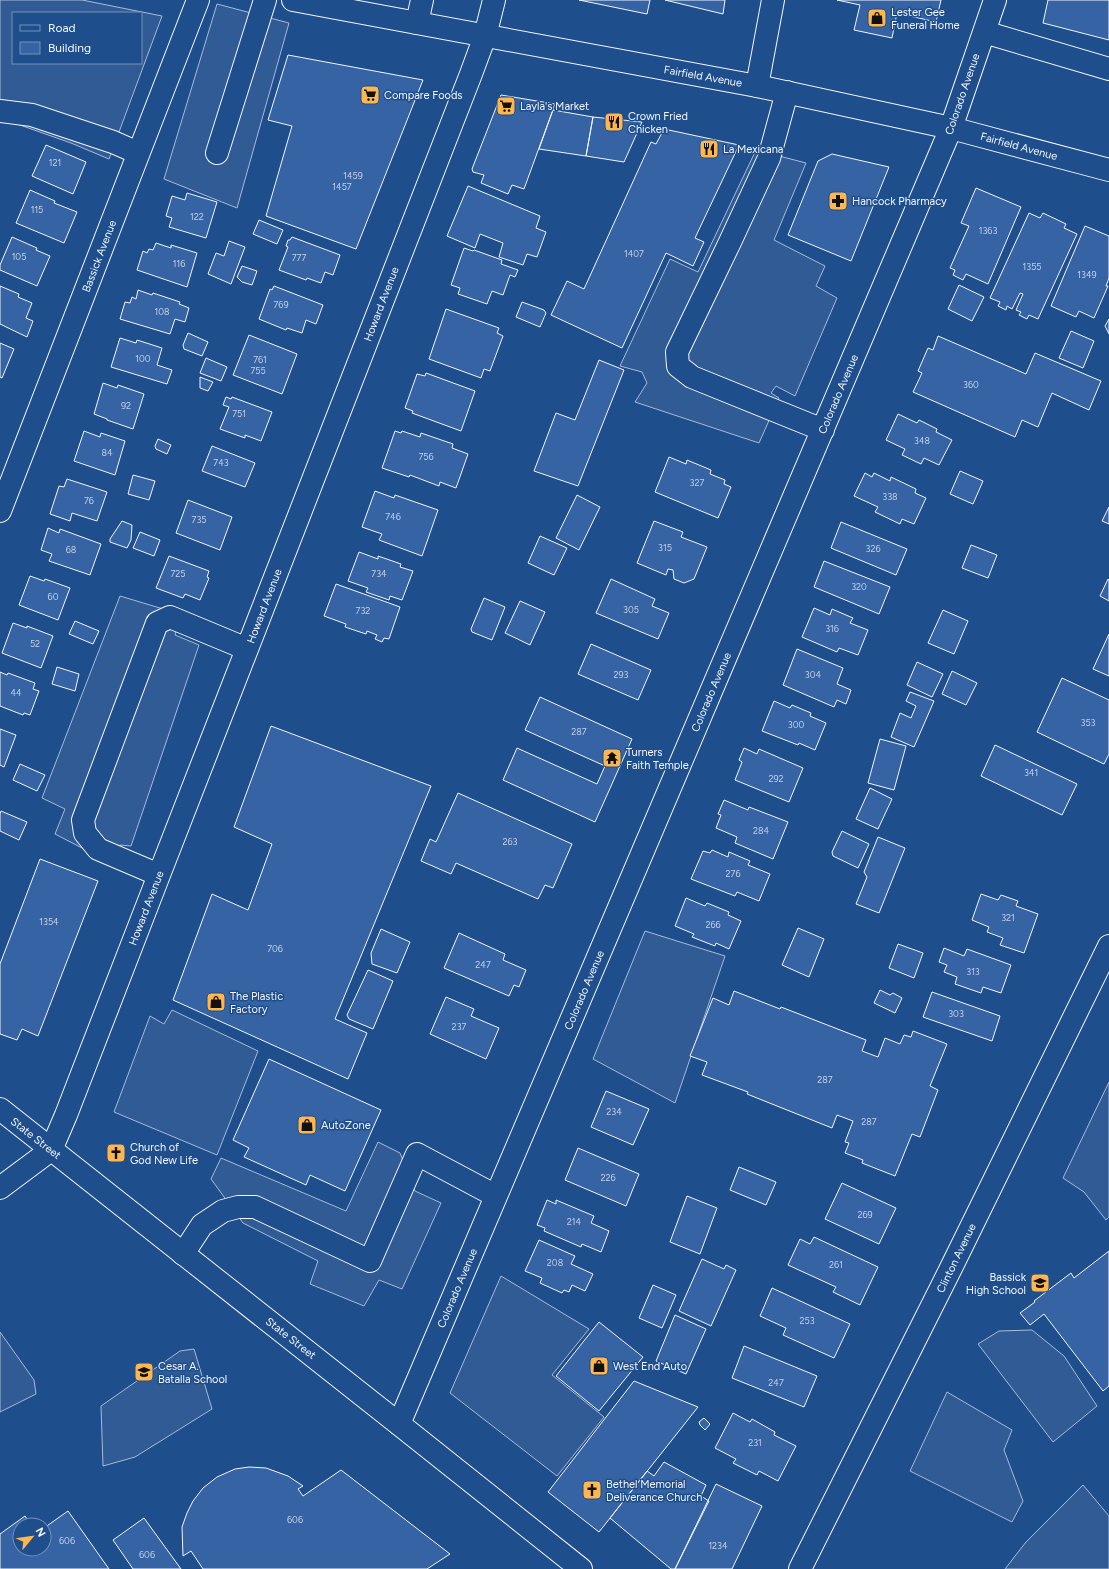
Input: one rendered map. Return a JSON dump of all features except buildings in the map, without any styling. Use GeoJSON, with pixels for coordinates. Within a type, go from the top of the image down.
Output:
{"type":"FeatureCollection","features":[{"type":"Feature","properties":{"kind":"street","name":"Bassick Avenue"},"geometry":{"type":"LineString","coordinates":[[0,511],[198,0]]}},
{"type":"Feature","properties":{"kind":"street"},"geometry":{"type":"LineString","coordinates":[[217,153],[265,0]]}},
{"type":"Feature","properties":{"kind":"street","name":"Fairfield Avenue"},"geometry":{"type":"LineString","coordinates":[[293,0],[319,2],[417,23],[787,92],[951,128],[1109,170]]}},
{"type":"Feature","properties":{"kind":"street"},"geometry":{"type":"LineString","coordinates":[[417,23],[422,0]]}},
{"type":"Feature","properties":{"kind":"street","name":"Howard Avenue"},"geometry":{"type":"LineString","coordinates":[[51,1150],[69,1108],[485,36],[494,0]]}},
{"type":"Feature","properties":{"kind":"street"},"geometry":{"type":"LineString","coordinates":[[757,86],[774,0]]}},
{"type":"Feature","properties":{"kind":"street","name":"Colorado Avenue"},"geometry":{"type":"LineString","coordinates":[[399,1424],[951,128],[995,0]]}},
{"type":"Feature","properties":{"kind":"street"},"geometry":{"type":"LineString","coordinates":[[984,32],[1109,69]]}},
{"type":"Feature","properties":{"kind":"street"},"geometry":{"type":"LineString","coordinates":[[787,92],[769,158],[680,345],[677,352],[678,366],[692,378],[823,430]]}},
{"type":"Feature","properties":{"kind":"street"},"geometry":{"type":"LineString","coordinates":[[0,111],[32,115],[113,142],[138,154]]}},
{"type":"Feature","properties":{"kind":"street"},"geometry":{"type":"LineString","coordinates":[[159,875],[98,849],[85,833],[83,820],[157,624],[170,617],[247,649]]}},
{"type":"Feature","properties":{"kind":"street","name":"Clinton Avenue"},"geometry":{"type":"LineString","coordinates":[[800,1569],[952,1266],[1109,946]]}},
{"type":"Feature","properties":{"kind":"street","name":"State Street"},"geometry":{"type":"LineString","coordinates":[[0,1109],[581,1569]]}},
{"type":"Feature","properties":{"kind":"street"},"geometry":{"type":"LineString","coordinates":[[0,1188],[51,1150]]}},
{"type":"Feature","properties":{"kind":"street"},"geometry":{"type":"LineString","coordinates":[[183,1254],[202,1226],[224,1210],[238,1206],[256,1207],[370,1261],[417,1154],[496,1196]]}},
{"type":"Feature","properties":{"kind":"shaded area"},"geometry":{"type":"Polygon","coordinates":[[[0,0],[82,0],[142,12],[162,16],[109,159],[71,143],[0,118],[0,0]]]}},
{"type":"Feature","properties":{"kind":"shaded area"},"geometry":{"type":"Polygon","coordinates":[[[217,4],[289,23],[237,208],[164,179],[217,4]]]}},
{"type":"Feature","properties":{"kind":"shaded area"},"geometry":{"type":"Polygon","coordinates":[[[756,150],[806,163],[774,240],[825,266],[816,286],[837,298],[795,396],[776,386],[771,393],[779,398],[759,443],[635,402],[647,383],[642,372],[620,366],[670,259],[698,272],[756,150]]]}},
{"type":"Feature","properties":{"kind":"shaded area"},"geometry":{"type":"Polygon","coordinates":[[[120,596],[180,614],[175,635],[199,645],[131,846],[120,845],[113,864],[55,834],[65,809],[42,798],[120,596]]]}},
{"type":"Feature","properties":{"kind":"shaded area"},"geometry":{"type":"Polygon","coordinates":[[[645,931],[725,956],[675,1103],[593,1059],[645,931]]]}},
{"type":"Feature","properties":{"kind":"shaded area"},"geometry":{"type":"Polygon","coordinates":[[[172,1010],[258,1051],[217,1155],[114,1112],[150,1016],[164,1024],[172,1010]]]}},
{"type":"Feature","properties":{"kind":"shaded area"},"geometry":{"type":"Polygon","coordinates":[[[1109,1082],[1109,1217],[1106,1220],[1084,1192],[1063,1178],[1109,1082]]]}},
{"type":"Feature","properties":{"kind":"shaded area"},"geometry":{"type":"Polygon","coordinates":[[[378,1142],[400,1153],[415,1191],[441,1203],[402,1289],[379,1280],[364,1306],[310,1284],[318,1261],[243,1223],[211,1179],[221,1158],[346,1211],[378,1142]]]}},
{"type":"Feature","properties":{"kind":"shaded area"},"geometry":{"type":"Polygon","coordinates":[[[501,1276],[589,1329],[552,1375],[604,1417],[557,1476],[450,1393],[501,1276]]]}},
{"type":"Feature","properties":{"kind":"shaded area"},"geometry":{"type":"Polygon","coordinates":[[[1032,1330],[1064,1356],[1097,1406],[1053,1442],[978,1344],[999,1331],[1032,1330]]]}},
{"type":"Feature","properties":{"kind":"shaded area"},"geometry":{"type":"Polygon","coordinates":[[[0,1332],[34,1380],[36,1394],[0,1412],[0,1332]]]}},
{"type":"Feature","properties":{"kind":"shaded area"},"geometry":{"type":"Polygon","coordinates":[[[194,1349],[212,1409],[135,1457],[103,1466],[101,1406],[180,1351],[194,1349]]]}},
{"type":"Feature","properties":{"kind":"shaded area"},"geometry":{"type":"Polygon","coordinates":[[[947,1392],[1012,1430],[1004,1450],[1023,1501],[1012,1522],[910,1471],[947,1392]]]}},
{"type":"Feature","properties":{"kind":"shaded area"},"geometry":{"type":"Polygon","coordinates":[[[1083,1485],[1109,1516],[1109,1569],[1005,1569],[1026,1542],[1083,1485]]]}},
{"type":"Feature","properties":{"kind":"place","name":"Lester Gee Funeral Home"},"geometry":{"type":"Point","coordinates":[877,18]}},
{"type":"Feature","properties":{"kind":"place","name":"Compare Foods"},"geometry":{"type":"Point","coordinates":[370,95]}},
{"type":"Feature","properties":{"kind":"place","name":"Layla's Market"},"geometry":{"type":"Point","coordinates":[506,106]}},
{"type":"Feature","properties":{"kind":"place","name":"Crown Fried Chicken"},"geometry":{"type":"Point","coordinates":[614,122]}},
{"type":"Feature","properties":{"kind":"place","name":"La Mexicana"},"geometry":{"type":"Point","coordinates":[709,149]}},
{"type":"Feature","properties":{"kind":"place","name":"Hancock Pharmacy"},"geometry":{"type":"Point","coordinates":[838,201]}},
{"type":"Feature","properties":{"kind":"place","name":"Turners Faith Temple"},"geometry":{"type":"Point","coordinates":[612,758]}},
{"type":"Feature","properties":{"kind":"place","name":"The Plastic Factory"},"geometry":{"type":"Point","coordinates":[216,1002]}},
{"type":"Feature","properties":{"kind":"place","name":"AutoZone"},"geometry":{"type":"Point","coordinates":[307,1125]}},
{"type":"Feature","properties":{"kind":"place","name":"Church of God New Life"},"geometry":{"type":"Point","coordinates":[116,1153]}},
{"type":"Feature","properties":{"kind":"place","name":"Bassick High School"},"geometry":{"type":"Point","coordinates":[1040,1283]}},
{"type":"Feature","properties":{"kind":"place","name":"West End Auto"},"geometry":{"type":"Point","coordinates":[599,1366]}},
{"type":"Feature","properties":{"kind":"place","name":"Cesar A. Batalla School"},"geometry":{"type":"Point","coordinates":[144,1372]}},
{"type":"Feature","properties":{"kind":"place","name":"Bethel Memorial Deliverance Church"},"geometry":{"type":"Point","coordinates":[592,1490]}}]}
